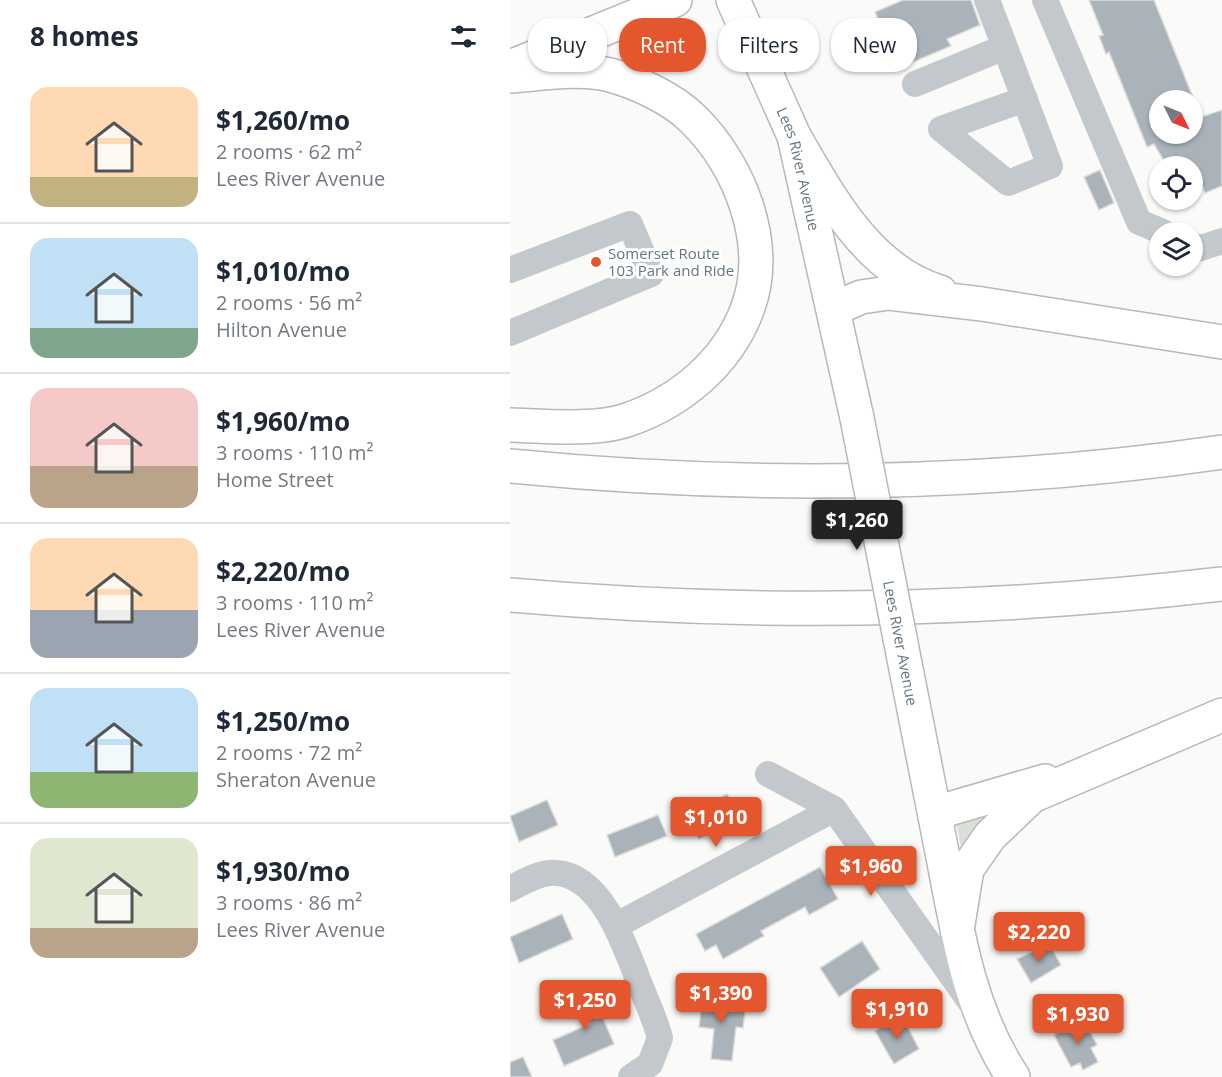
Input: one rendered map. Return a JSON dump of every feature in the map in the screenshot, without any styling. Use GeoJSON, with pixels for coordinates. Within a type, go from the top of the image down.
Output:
{"type":"FeatureCollection","features":[{"type":"Feature","properties":{"kind":"main road"},"geometry":{"type":"LineString","coordinates":[[510,67],[675,0]]}},
{"type":"Feature","properties":{"kind":"main road","name":"Lees River Avenue"},"geometry":{"type":"LineString","coordinates":[[733,0],[794,136],[857,418],[957,930],[978,1012],[995,1049],[1013,1077]]}},
{"type":"Feature","properties":{"kind":"main road"},"geometry":{"type":"LineString","coordinates":[[510,76],[609,74],[668,100],[692,118],[712,141],[730,169],[747,202],[754,242],[754,276],[747,310],[711,368],[687,388],[656,409],[625,421],[574,427],[510,425]]}},
{"type":"Feature","properties":{"kind":"main road"},"geometry":{"type":"LineString","coordinates":[[794,136],[848,223],[877,253],[930,289],[982,304]]}},
{"type":"Feature","properties":{"kind":"main road"},"geometry":{"type":"LineString","coordinates":[[834,309],[861,297],[889,293],[982,304],[1222,342]]}},
{"type":"Feature","properties":{"kind":"main road"},"geometry":{"type":"LineString","coordinates":[[510,466],[694,478],[850,480],[1059,470],[1222,452]]}},
{"type":"Feature","properties":{"kind":"main road"},"geometry":{"type":"LineString","coordinates":[[510,596],[713,608],[872,609],[1083,599],[1222,584]]}},
{"type":"Feature","properties":{"kind":"main road"},"geometry":{"type":"LineString","coordinates":[[957,930],[967,870],[990,836],[1032,796],[1222,715]]}},
{"type":"Feature","properties":{"kind":"main road"},"geometry":{"type":"LineString","coordinates":[[935,813],[1125,757]]}},
{"type":"Feature","properties":{"kind":"street"},"geometry":{"type":"LineString","coordinates":[[987,0],[1025,99]]}},
{"type":"Feature","properties":{"kind":"street"},"geometry":{"type":"LineString","coordinates":[[1045,0],[1139,222],[1149,226]]}},
{"type":"Feature","properties":{"kind":"street"},"geometry":{"type":"LineString","coordinates":[[915,84],[1005,47]]}},
{"type":"Feature","properties":{"kind":"street"},"geometry":{"type":"LineString","coordinates":[[510,270],[630,224],[651,274],[510,333]]}},
{"type":"Feature","properties":{"kind":"street"},"geometry":{"type":"LineString","coordinates":[[1203,247],[1222,241]]}},
{"type":"Feature","properties":{"kind":"street"},"geometry":{"type":"LineString","coordinates":[[768,774],[834,808],[978,1012]]}},
{"type":"Feature","properties":{"kind":"street"},"geometry":{"type":"LineString","coordinates":[[617,925],[834,808]]}},
{"type":"Feature","properties":{"kind":"street"},"geometry":{"type":"LineString","coordinates":[[510,889],[545,874],[558,873],[573,878],[590,890],[617,925],[660,1038],[650,1064],[631,1077]]}},
{"type":"Feature","properties":{"kind":"shaded area"},"geometry":{"type":"Polygon","coordinates":[[[1006,804],[962,852],[956,823],[1006,804]]]}},
{"type":"Feature","properties":{"kind":"building"},"geometry":{"type":"Polygon","coordinates":[[[903,0],[971,0],[980,25],[947,39],[951,46],[917,60],[917,18],[878,18],[875,12],[903,0]]]}},
{"type":"Feature","properties":{"kind":"building"},"geometry":{"type":"Polygon","coordinates":[[[1089,0],[1154,0],[1190,90],[1149,90],[1149,144],[1154,144],[1147,147],[1109,52],[1106,54],[1099,36],[1103,35],[1089,0]]]}},
{"type":"Feature","properties":{"kind":"building"},"geometry":{"type":"Polygon","coordinates":[[[1222,110],[1222,186],[1205,193],[1203,156],[1161,156],[1154,144],[1203,144],[1203,116],[1222,110]]]}},
{"type":"Feature","properties":{"kind":"building"},"geometry":{"type":"Polygon","coordinates":[[[1100,170],[1114,203],[1099,210],[1084,177],[1100,170]]]}},
{"type":"Feature","properties":{"kind":"building"},"geometry":{"type":"Polygon","coordinates":[[[727,794],[740,816],[699,839],[686,816],[727,794]]]}},
{"type":"Feature","properties":{"kind":"building"},"geometry":{"type":"Polygon","coordinates":[[[547,800],[558,825],[519,842],[510,816],[547,800]]]}},
{"type":"Feature","properties":{"kind":"building"},"geometry":{"type":"Polygon","coordinates":[[[658,815],[667,836],[615,857],[607,835],[658,815]]]}},
{"type":"Feature","properties":{"kind":"building"},"geometry":{"type":"Polygon","coordinates":[[[820,867],[838,899],[809,915],[805,907],[761,931],[764,936],[723,959],[716,945],[705,951],[696,934],[820,867]]]}},
{"type":"Feature","properties":{"kind":"building"},"geometry":{"type":"Polygon","coordinates":[[[562,914],[573,939],[519,963],[510,937],[562,914]]]}},
{"type":"Feature","properties":{"kind":"building"},"geometry":{"type":"Polygon","coordinates":[[[862,941],[880,969],[839,997],[820,968],[862,941]]]}},
{"type":"Feature","properties":{"kind":"building"},"geometry":{"type":"Polygon","coordinates":[[[1049,944],[1061,965],[1031,983],[1017,959],[1049,944]]]}},
{"type":"Feature","properties":{"kind":"building"},"geometry":{"type":"Polygon","coordinates":[[[587,981],[614,1044],[564,1066],[553,1040],[590,1024],[572,988],[587,981]]]}},
{"type":"Feature","properties":{"kind":"building"},"geometry":{"type":"Polygon","coordinates":[[[703,995],[734,998],[733,1009],[745,1011],[743,1028],[736,1027],[732,1061],[711,1059],[714,1029],[699,1027],[703,995]]]}},
{"type":"Feature","properties":{"kind":"building"},"geometry":{"type":"Polygon","coordinates":[[[902,1016],[919,1049],[894,1064],[875,1031],[902,1016]]]}},
{"type":"Feature","properties":{"kind":"building"},"geometry":{"type":"Polygon","coordinates":[[[1083,1019],[1097,1045],[1091,1048],[1098,1062],[1083,1070],[1080,1063],[1071,1067],[1054,1035],[1083,1019]]]}},
{"type":"Feature","properties":{"kind":"building"},"geometry":{"type":"Polygon","coordinates":[[[523,1057],[532,1077],[510,1077],[510,1062],[523,1057]]]}},
{"type":"Feature","properties":{"kind":"place","name":"Somerset Route 103 Park and Ride"},"geometry":{"type":"Point","coordinates":[596,262]}}]}
